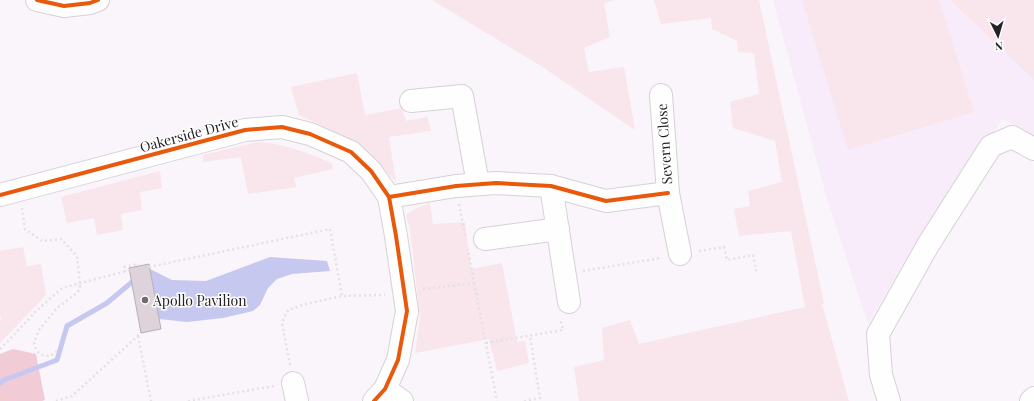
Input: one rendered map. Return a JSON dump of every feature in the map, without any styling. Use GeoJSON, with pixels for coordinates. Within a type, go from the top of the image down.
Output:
{"type":"FeatureCollection","features":[{"type":"Feature","properties":{"kind":"street"},"geometry":{"type":"LineString","coordinates":[[37,0],[64,6],[90,3],[98,0]]}},
{"type":"Feature","properties":{"kind":"street"},"geometry":{"type":"LineString","coordinates":[[411,101],[462,96],[478,184]]}},
{"type":"Feature","properties":{"kind":"street","name":"Severn Close"},"geometry":{"type":"LineString","coordinates":[[661,96],[668,193],[680,254]]}},
{"type":"Feature","properties":{"kind":"street","name":"Oakerside Drive"},"geometry":{"type":"LineString","coordinates":[[9,192],[245,130],[282,128],[310,134],[351,152],[371,171],[389,197],[396,236],[407,311],[398,360],[387,397]]}},
{"type":"Feature","properties":{"kind":"street"},"geometry":{"type":"LineString","coordinates":[[889,401],[881,375],[878,334],[928,245],[991,146],[1012,137],[1034,149]]}},
{"type":"Feature","properties":{"kind":"street","name":"Severn Close"},"geometry":{"type":"LineString","coordinates":[[389,197],[456,186],[496,183],[551,186],[606,201],[668,193]]}},
{"type":"Feature","properties":{"kind":"street"},"geometry":{"type":"LineString","coordinates":[[551,186],[569,302]]}},
{"type":"Feature","properties":{"kind":"street"},"geometry":{"type":"LineString","coordinates":[[472,241],[558,229]]}},
{"type":"Feature","properties":{"kind":"street"},"geometry":{"type":"LineString","coordinates":[[1031,401],[1034,398]]}},
{"type":"Feature","properties":{"kind":"path"},"geometry":{"type":"LineString","coordinates":[[456,186],[472,241],[474,283],[497,401]]}},
{"type":"Feature","properties":{"kind":"path"},"geometry":{"type":"LineString","coordinates":[[9,192],[25,229],[42,241],[61,238],[78,256],[81,283],[78,292],[57,308],[39,330],[34,343],[38,352],[45,356],[52,356],[57,351]]}},
{"type":"Feature","properties":{"kind":"path"},"geometry":{"type":"LineString","coordinates":[[149,266],[330,229],[342,296]]}},
{"type":"Feature","properties":{"kind":"path"},"geometry":{"type":"LineString","coordinates":[[125,272],[124,267],[138,264],[138,266]]}},
{"type":"Feature","properties":{"kind":"path"},"geometry":{"type":"LineString","coordinates":[[0,349],[35,312],[62,288],[130,270]]}},
{"type":"Feature","properties":{"kind":"path"},"geometry":{"type":"LineString","coordinates":[[419,290],[474,283]]}},
{"type":"Feature","properties":{"kind":"path"},"geometry":{"type":"LineString","coordinates":[[188,401],[295,392],[282,323],[288,310],[306,304],[342,296],[388,295]]}},
{"type":"Feature","properties":{"kind":"path"},"geometry":{"type":"LineString","coordinates":[[486,343],[563,330],[561,323],[569,302]]}},
{"type":"Feature","properties":{"kind":"path"},"geometry":{"type":"LineString","coordinates":[[66,401],[141,333]]}},
{"type":"Feature","properties":{"kind":"path"},"geometry":{"type":"LineString","coordinates":[[138,336],[151,401]]}},
{"type":"Feature","properties":{"kind":"path"},"geometry":{"type":"LineString","coordinates":[[524,401],[540,398],[530,336]]}},
{"type":"Feature","properties":{"kind":"path"},"geometry":{"type":"LineString","coordinates":[[56,401],[72,396]]}},
{"type":"Feature","properties":{"kind":"shaded area"},"geometry":{"type":"Polygon","coordinates":[[[432,0],[615,0],[604,3],[610,37],[584,48],[589,72],[624,67],[635,130],[541,66],[432,0]]]}},
{"type":"Feature","properties":{"kind":"shaded area"},"geometry":{"type":"Polygon","coordinates":[[[654,0],[759,0],[824,303],[822,304],[849,401],[579,401],[574,367],[604,360],[602,328],[630,320],[639,344],[805,307],[791,231],[739,236],[734,209],[750,206],[748,191],[782,182],[775,141],[733,128],[730,102],[759,94],[754,53],[738,52],[737,41],[712,29],[711,18],[661,24],[654,0]]]}},
{"type":"Feature","properties":{"kind":"shaded area"},"geometry":{"type":"Polygon","coordinates":[[[773,0],[1034,0],[1034,137],[1003,119],[925,227],[868,324],[826,196],[773,0]]]}},
{"type":"Feature","properties":{"kind":"shaded area"},"geometry":{"type":"Polygon","coordinates":[[[802,0],[939,0],[974,112],[848,150],[802,0]]]}},
{"type":"Feature","properties":{"kind":"shaded area"},"geometry":{"type":"Polygon","coordinates":[[[950,0],[1034,0],[1034,80],[950,0]]]}},
{"type":"Feature","properties":{"kind":"shaded area"},"geometry":{"type":"Polygon","coordinates":[[[357,73],[365,115],[402,108],[406,121],[427,117],[431,131],[389,137],[396,182],[370,154],[340,134],[299,115],[291,87],[357,73]]]}},
{"type":"Feature","properties":{"kind":"shaded area"},"geometry":{"type":"Polygon","coordinates":[[[257,142],[286,146],[305,152],[332,163],[333,169],[294,178],[296,187],[248,194],[241,157],[203,162],[203,155],[257,142]]]}},
{"type":"Feature","properties":{"kind":"shaded area"},"geometry":{"type":"Polygon","coordinates":[[[160,171],[162,188],[140,192],[142,210],[121,214],[123,230],[97,235],[94,218],[67,223],[61,197],[160,171]]]}},
{"type":"Feature","properties":{"kind":"shaded area"},"geometry":{"type":"Polygon","coordinates":[[[430,203],[433,224],[465,222],[471,269],[502,263],[517,342],[525,341],[529,363],[497,371],[489,339],[415,353],[420,318],[410,229],[406,215],[417,208],[430,203]]]}},
{"type":"Feature","properties":{"kind":"shaded area"},"geometry":{"type":"Polygon","coordinates":[[[23,247],[27,266],[41,264],[46,295],[0,343],[0,251],[23,247]]]}},
{"type":"Feature","properties":{"kind":"shaded area"},"geometry":{"type":"Polygon","coordinates":[[[13,349],[36,354],[45,400],[0,401],[0,354],[13,349]]]}},
{"type":"Feature","properties":{"kind":"water"},"geometry":{"type":"Polygon","coordinates":[[[270,257],[327,261],[330,271],[292,274],[277,279],[268,288],[260,305],[253,311],[223,318],[187,322],[159,319],[150,269],[172,280],[206,281],[270,257]]]}},
{"type":"Feature","properties":{"kind":"building","name":"Apollo Pavilion"},"geometry":{"type":"Polygon","coordinates":[[[149,264],[161,329],[141,333],[129,268],[149,264]]]}},
{"type":"Feature","properties":{"kind":"waterway"},"geometry":{"type":"LineString","coordinates":[[0,383],[4,380],[57,360],[67,326],[107,303],[132,282],[137,281]]}},
{"type":"Feature","properties":{"kind":"cycle path"},"geometry":{"type":"LineString","coordinates":[[37,0],[64,6],[90,3],[98,0]]}},
{"type":"Feature","properties":{"kind":"cycle path"},"geometry":{"type":"LineString","coordinates":[[0,195],[245,130],[282,127],[310,134],[351,152],[371,171],[389,197],[407,311],[398,360],[385,389],[374,401]]}},
{"type":"Feature","properties":{"kind":"cycle path"},"geometry":{"type":"LineString","coordinates":[[389,197],[456,186],[496,183],[551,186],[606,201],[668,193]]}},
{"type":"Feature","properties":{"kind":"place","name":"Apollo Pavilion"},"geometry":{"type":"Point","coordinates":[145,300]}}]}
